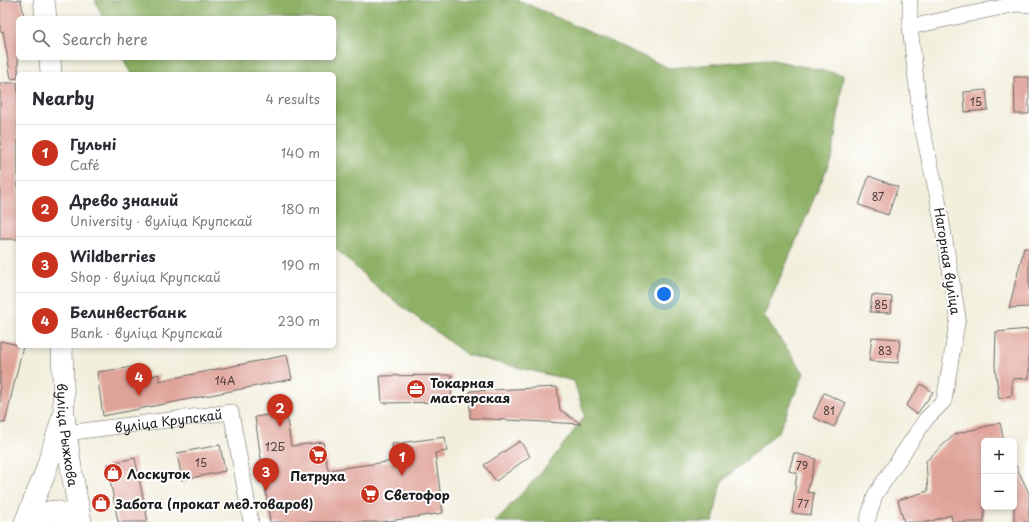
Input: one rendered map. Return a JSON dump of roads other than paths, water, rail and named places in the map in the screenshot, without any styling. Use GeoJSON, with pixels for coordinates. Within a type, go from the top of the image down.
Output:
{"type":"FeatureCollection","features":[{"type":"Feature","properties":{"kind":"main road"},"geometry":{"type":"LineString","coordinates":[[44,0],[46,16]]}},
{"type":"Feature","properties":{"kind":"main road"},"geometry":{"type":"LineString","coordinates":[[50,60],[51,72]]}},
{"type":"Feature","properties":{"kind":"main road","name":"вуліца Рыжкова"},"geometry":{"type":"LineString","coordinates":[[62,348],[65,424],[71,468],[82,522]]}},
{"type":"Feature","properties":{"kind":"main road"},"geometry":{"type":"LineString","coordinates":[[26,522],[65,424]]}},
{"type":"Feature","properties":{"kind":"main road"},"geometry":{"type":"LineString","coordinates":[[32,522],[48,512],[62,513],[71,518],[74,522]]}},
{"type":"Feature","properties":{"kind":"street","name":"Нагорная вуліца"},"geometry":{"type":"LineString","coordinates":[[867,522],[875,495],[926,419],[944,401],[958,317],[937,194],[921,123],[910,27],[910,0]]}},
{"type":"Feature","properties":{"kind":"street"},"geometry":{"type":"LineString","coordinates":[[910,27],[1016,4],[1029,5]]}},
{"type":"Feature","properties":{"kind":"street","name":"вуліца Крупскай"},"geometry":{"type":"LineString","coordinates":[[65,424],[231,412],[251,522]]}},
{"type":"Feature","properties":{"kind":"place","name":"Токарная мастерская"},"geometry":{"type":"Point","coordinates":[416,389]}},
{"type":"Feature","properties":{"kind":"place","name":"Белинвестбанк"},"geometry":{"type":"Point","coordinates":[139,396]}},
{"type":"Feature","properties":{"kind":"place","name":"Древо знаний"},"geometry":{"type":"Point","coordinates":[280,427]}},
{"type":"Feature","properties":{"kind":"place","name":"Петруха"},"geometry":{"type":"Point","coordinates":[318,455]}},
{"type":"Feature","properties":{"kind":"place","name":"Лоскуток"},"geometry":{"type":"Point","coordinates":[113,473]}},
{"type":"Feature","properties":{"kind":"place","name":"Гульнi"},"geometry":{"type":"Point","coordinates":[402,476]}},
{"type":"Feature","properties":{"kind":"place","name":"Wildberries"},"geometry":{"type":"Point","coordinates":[266,491]}},
{"type":"Feature","properties":{"kind":"place","name":"Светофор"},"geometry":{"type":"Point","coordinates":[370,494]}},
{"type":"Feature","properties":{"kind":"place","name":"Забота (прокат мед.товаров)"},"geometry":{"type":"Point","coordinates":[101,503]}}]}
